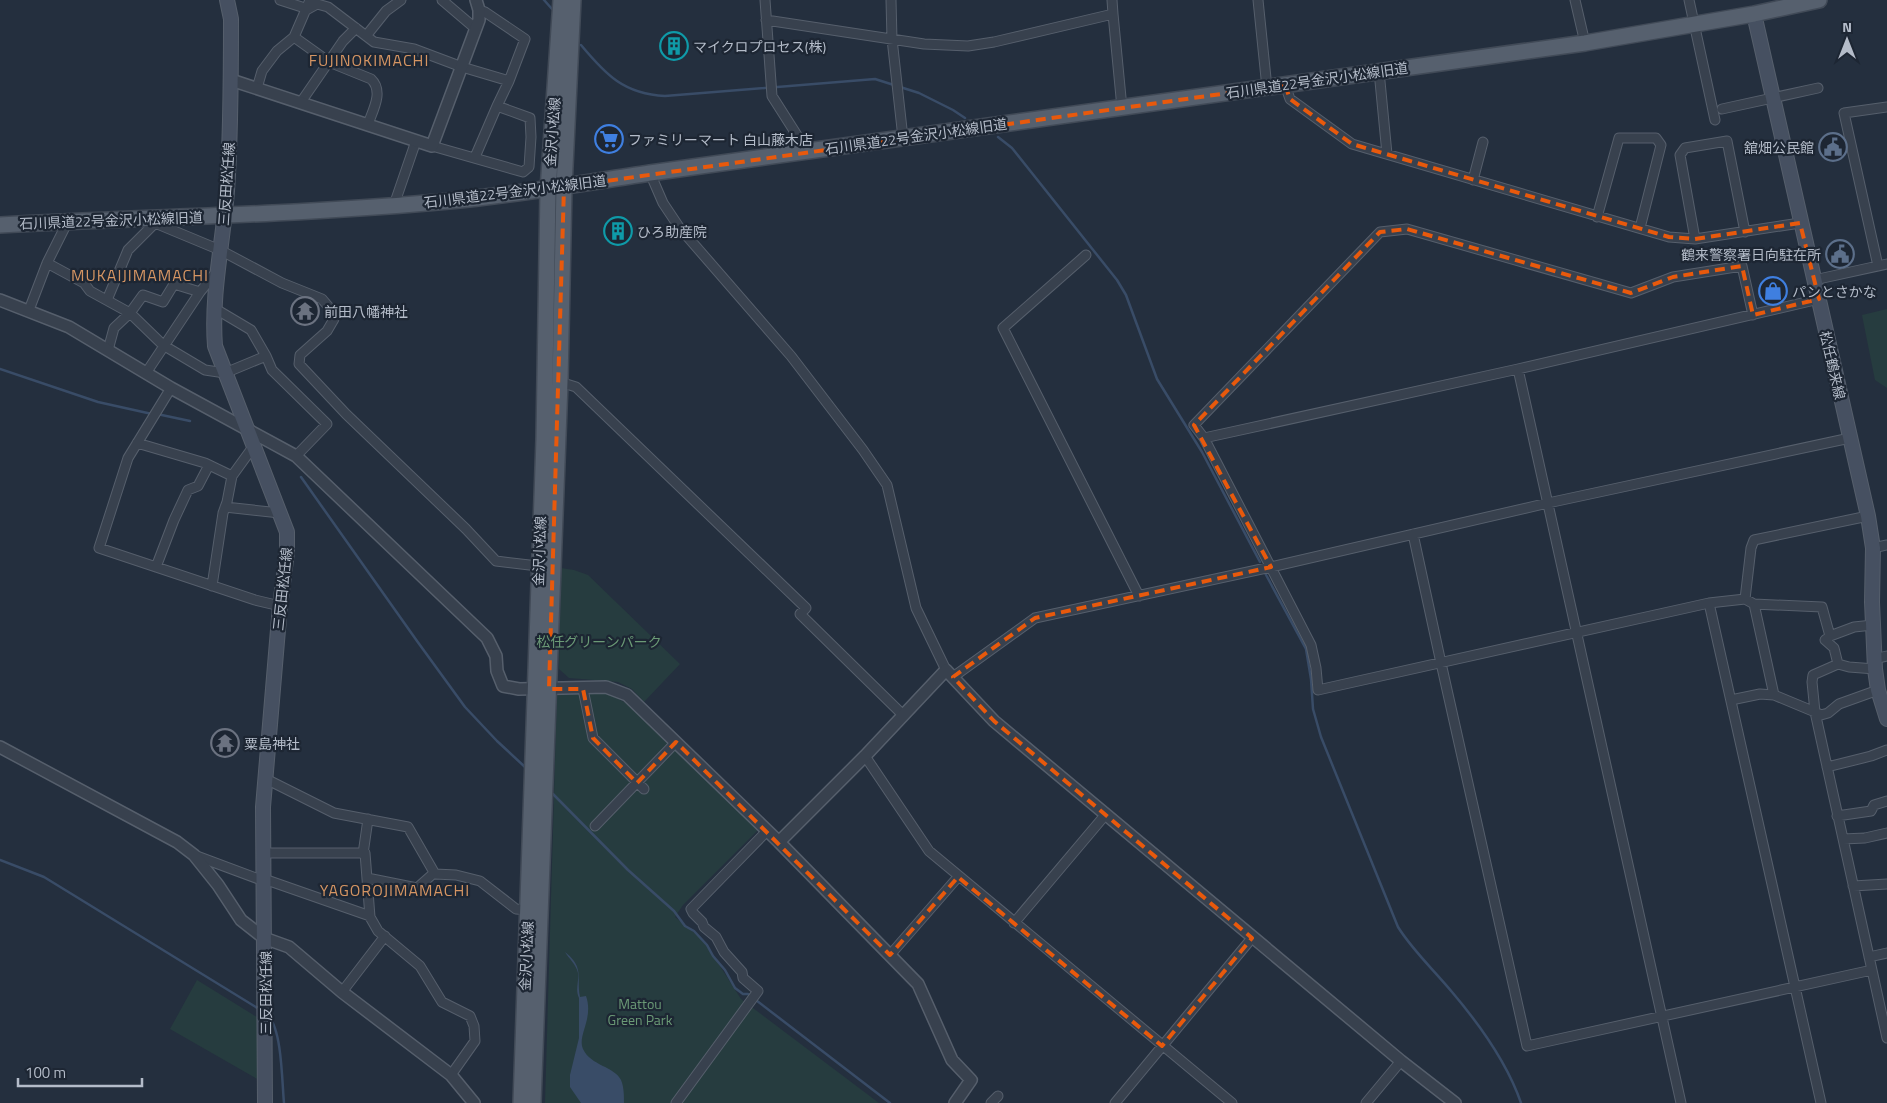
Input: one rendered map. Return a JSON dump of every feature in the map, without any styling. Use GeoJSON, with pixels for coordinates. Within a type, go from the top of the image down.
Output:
{"type":"FeatureCollection","features":[{"type":"Feature","properties":{"kind":"main road","name":"三反田松任線"},"geometry":{"type":"LineString","coordinates":[[228,0],[231,19],[229,153],[214,308],[215,346],[287,532],[284,582],[280,606],[264,778],[265,1103]]}},
{"type":"Feature","properties":{"kind":"main road","name":"金沢小松線"},"geometry":{"type":"LineString","coordinates":[[533,1103],[542,689],[538,566],[544,440],[548,190],[561,0]]}},
{"type":"Feature","properties":{"kind":"main road","name":"金沢小松線"},"geometry":{"type":"LineString","coordinates":[[521,1103],[528,910],[560,382],[564,187],[573,0]]}},
{"type":"Feature","properties":{"kind":"main road","name":"石川県道22号金沢小松線旧道"},"geometry":{"type":"LineString","coordinates":[[0,225],[68,221],[157,220],[394,206],[512,195],[650,173],[1585,43],[1695,25],[1753,7],[1819,0]]}},
{"type":"Feature","properties":{"kind":"main road","name":"松任鶴来線"},"geometry":{"type":"LineString","coordinates":[[1753,7],[1800,223],[1868,516],[1873,548],[1873,625],[1879,661],[1878,690],[1887,719]]}},
{"type":"Feature","properties":{"kind":"street"},"geometry":{"type":"LineString","coordinates":[[280,0],[328,7],[374,42],[414,49],[462,68],[509,81]]}},
{"type":"Feature","properties":{"kind":"street"},"geometry":{"type":"LineString","coordinates":[[366,36],[386,11],[401,0]]}},
{"type":"Feature","properties":{"kind":"street"},"geometry":{"type":"LineString","coordinates":[[442,0],[476,29]]}},
{"type":"Feature","properties":{"kind":"street"},"geometry":{"type":"LineString","coordinates":[[765,0],[772,96],[807,151]]}},
{"type":"Feature","properties":{"kind":"street"},"geometry":{"type":"LineString","coordinates":[[891,0],[892,39],[898,78],[903,138]]}},
{"type":"Feature","properties":{"kind":"street"},"geometry":{"type":"LineString","coordinates":[[1112,0],[1122,108]]}},
{"type":"Feature","properties":{"kind":"street"},"geometry":{"type":"LineString","coordinates":[[1258,0],[1267,88]]}},
{"type":"Feature","properties":{"kind":"street"},"geometry":{"type":"LineString","coordinates":[[1575,0],[1585,43]]}},
{"type":"Feature","properties":{"kind":"street"},"geometry":{"type":"LineString","coordinates":[[1689,0],[1715,120]]}},
{"type":"Feature","properties":{"kind":"street"},"geometry":{"type":"LineString","coordinates":[[257,88],[262,71],[276,51],[294,37],[309,4]]}},
{"type":"Feature","properties":{"kind":"street"},"geometry":{"type":"LineString","coordinates":[[432,146],[479,20],[477,5]]}},
{"type":"Feature","properties":{"kind":"street"},"geometry":{"type":"LineString","coordinates":[[475,157],[509,81],[525,39],[477,5]]}},
{"type":"Feature","properties":{"kind":"street"},"geometry":{"type":"LineString","coordinates":[[766,20],[924,44],[968,46],[1113,14]]}},
{"type":"Feature","properties":{"kind":"street"},"geometry":{"type":"LineString","coordinates":[[301,102],[343,41],[356,28]]}},
{"type":"Feature","properties":{"kind":"street"},"geometry":{"type":"LineString","coordinates":[[294,37],[329,62],[371,79],[374,82],[378,99],[368,124]]}},
{"type":"Feature","properties":{"kind":"street"},"geometry":{"type":"LineString","coordinates":[[1379,71],[1387,154]]}},
{"type":"Feature","properties":{"kind":"street"},"geometry":{"type":"LineString","coordinates":[[231,80],[432,146],[523,172],[529,167],[530,118],[497,106]]}},
{"type":"Feature","properties":{"kind":"street"},"geometry":{"type":"LineString","coordinates":[[1285,85],[1290,99],[1352,144],[1669,237],[1695,239],[1800,223]]}},
{"type":"Feature","properties":{"kind":"street"},"geometry":{"type":"LineString","coordinates":[[1722,109],[1818,88]]}},
{"type":"Feature","properties":{"kind":"street"},"geometry":{"type":"LineString","coordinates":[[1814,280],[1883,265],[1844,113],[1887,107]]}},
{"type":"Feature","properties":{"kind":"street"},"geometry":{"type":"LineString","coordinates":[[1597,217],[1618,138],[1656,138],[1661,145],[1640,228]]}},
{"type":"Feature","properties":{"kind":"street"},"geometry":{"type":"LineString","coordinates":[[394,206],[416,140]]}},
{"type":"Feature","properties":{"kind":"street"},"geometry":{"type":"LineString","coordinates":[[1695,239],[1680,155],[1685,148],[1727,141],[1745,232]]}},
{"type":"Feature","properties":{"kind":"street"},"geometry":{"type":"LineString","coordinates":[[1473,180],[1483,142]]}},
{"type":"Feature","properties":{"kind":"street"},"geometry":{"type":"LineString","coordinates":[[650,173],[663,203],[679,227],[791,356],[863,450],[887,485],[916,608],[950,673],[994,721],[1252,938],[1455,1103]]}},
{"type":"Feature","properties":{"kind":"street"},"geometry":{"type":"LineString","coordinates":[[107,300],[128,250],[157,220],[220,250],[282,283],[322,298],[333,312],[334,318],[327,331],[300,355],[299,364],[346,414],[466,529],[496,561],[538,566]]}},
{"type":"Feature","properties":{"kind":"street"},"geometry":{"type":"LineString","coordinates":[[29,310],[47,263],[68,221]]}},
{"type":"Feature","properties":{"kind":"street"},"geometry":{"type":"LineString","coordinates":[[1753,315],[1742,266],[1673,277],[1631,293],[1407,229],[1380,232],[1194,425],[1204,438],[1311,646],[1318,690],[1709,603],[1746,599],[1754,604],[1822,607],[1830,636]]}},
{"type":"Feature","properties":{"kind":"street"},"geometry":{"type":"LineString","coordinates":[[1086,255],[1003,328],[1139,596]]}},
{"type":"Feature","properties":{"kind":"street"},"geometry":{"type":"LineString","coordinates":[[47,263],[84,283],[90,291],[130,313],[163,345],[205,370],[224,373],[266,356]]}},
{"type":"Feature","properties":{"kind":"street"},"geometry":{"type":"LineString","coordinates":[[146,373],[163,345],[217,270]]}},
{"type":"Feature","properties":{"kind":"street"},"geometry":{"type":"LineString","coordinates":[[108,350],[114,328],[130,313],[143,295],[163,302],[174,284],[200,292]]}},
{"type":"Feature","properties":{"kind":"street"},"geometry":{"type":"LineString","coordinates":[[1204,438],[1518,369],[1819,299]]}},
{"type":"Feature","properties":{"kind":"street"},"geometry":{"type":"LineString","coordinates":[[0,300],[69,327],[171,388],[296,456],[487,638],[496,656],[497,671],[503,686],[519,689],[606,688],[627,695],[779,842],[918,984],[952,1060],[971,1080],[955,1103]]}},
{"type":"Feature","properties":{"kind":"street"},"geometry":{"type":"LineString","coordinates":[[214,308],[251,330],[272,370],[327,424],[296,456]]}},
{"type":"Feature","properties":{"kind":"street"},"geometry":{"type":"LineString","coordinates":[[1518,369],[1575,633],[1681,1103]]}},
{"type":"Feature","properties":{"kind":"street"},"geometry":{"type":"LineString","coordinates":[[560,382],[576,388],[806,608],[800,614],[902,714]]}},
{"type":"Feature","properties":{"kind":"street"},"geometry":{"type":"LineString","coordinates":[[171,388],[128,458],[99,548],[212,586],[280,606]]}},
{"type":"Feature","properties":{"kind":"street"},"geometry":{"type":"LineString","coordinates":[[779,842],[865,756],[902,714],[950,673],[1036,618],[1271,567],[1548,503],[1850,438]]}},
{"type":"Feature","properties":{"kind":"street"},"geometry":{"type":"LineString","coordinates":[[137,443],[209,465],[232,476]]}},
{"type":"Feature","properties":{"kind":"street"},"geometry":{"type":"LineString","coordinates":[[212,586],[232,476],[253,447]]}},
{"type":"Feature","properties":{"kind":"street"},"geometry":{"type":"LineString","coordinates":[[156,567],[188,490],[198,486],[209,465]]}},
{"type":"Feature","properties":{"kind":"street"},"geometry":{"type":"LineString","coordinates":[[225,507],[280,512]]}},
{"type":"Feature","properties":{"kind":"street"},"geometry":{"type":"LineString","coordinates":[[1746,599],[1751,548],[1754,540],[1868,516]]}},
{"type":"Feature","properties":{"kind":"street"},"geometry":{"type":"LineString","coordinates":[[1413,534],[1440,663],[1527,1046],[1872,970]]}},
{"type":"Feature","properties":{"kind":"street"},"geometry":{"type":"LineString","coordinates":[[1873,548],[1887,545]]}},
{"type":"Feature","properties":{"kind":"street"},"geometry":{"type":"LineString","coordinates":[[1709,603],[1821,1103]]}},
{"type":"Feature","properties":{"kind":"street"},"geometry":{"type":"LineString","coordinates":[[1754,604],[1774,695]]}},
{"type":"Feature","properties":{"kind":"street"},"geometry":{"type":"LineString","coordinates":[[1838,664],[1834,648],[1825,640],[1830,636],[1854,627],[1873,625]]}},
{"type":"Feature","properties":{"kind":"street"},"geometry":{"type":"LineString","coordinates":[[1879,661],[1849,668],[1838,664],[1813,675],[1812,682],[1814,712],[1887,1038]]}},
{"type":"Feature","properties":{"kind":"street"},"geometry":{"type":"LineString","coordinates":[[583,689],[593,738],[641,786]]}},
{"type":"Feature","properties":{"kind":"street"},"geometry":{"type":"LineString","coordinates":[[1731,700],[1760,694],[1774,695],[1821,715],[1828,713],[1839,704],[1878,690]]}},
{"type":"Feature","properties":{"kind":"street"},"geometry":{"type":"LineString","coordinates":[[595,826],[641,786],[676,742]]}},
{"type":"Feature","properties":{"kind":"street"},"geometry":{"type":"LineString","coordinates":[[0,747],[177,842],[194,855],[241,920],[264,938],[289,947],[342,992],[451,1075],[474,1103]]}},
{"type":"Feature","properties":{"kind":"street"},"geometry":{"type":"LineString","coordinates":[[1827,768],[1887,750]]}},
{"type":"Feature","properties":{"kind":"street"},"geometry":{"type":"LineString","coordinates":[[865,756],[928,851],[1232,1103]]}},
{"type":"Feature","properties":{"kind":"street"},"geometry":{"type":"LineString","coordinates":[[264,778],[334,813],[408,827],[434,873]]}},
{"type":"Feature","properties":{"kind":"street"},"geometry":{"type":"LineString","coordinates":[[1837,816],[1871,811],[1874,805],[1887,801]]}},
{"type":"Feature","properties":{"kind":"street"},"geometry":{"type":"LineString","coordinates":[[1014,923],[1106,814]]}},
{"type":"Feature","properties":{"kind":"street"},"geometry":{"type":"LineString","coordinates":[[368,820],[364,854],[366,854],[370,916],[378,931],[420,966],[442,1002],[470,1016],[474,1026],[475,1041],[451,1075]]}},
{"type":"Feature","properties":{"kind":"street"},"geometry":{"type":"LineString","coordinates":[[676,1103],[758,991],[743,978],[742,972],[691,909],[767,831]]}},
{"type":"Feature","properties":{"kind":"street"},"geometry":{"type":"LineString","coordinates":[[1843,839],[1887,834]]}},
{"type":"Feature","properties":{"kind":"street"},"geometry":{"type":"LineString","coordinates":[[264,853],[364,854]]}},
{"type":"Feature","properties":{"kind":"street"},"geometry":{"type":"LineString","coordinates":[[194,855],[254,879],[264,880],[370,916]]}},
{"type":"Feature","properties":{"kind":"street"},"geometry":{"type":"LineString","coordinates":[[367,878],[417,888],[434,873],[456,875],[480,881],[516,909],[528,910]]}},
{"type":"Feature","properties":{"kind":"street"},"geometry":{"type":"LineString","coordinates":[[890,955],[958,877]]}},
{"type":"Feature","properties":{"kind":"street"},"geometry":{"type":"LineString","coordinates":[[1853,886],[1887,884]]}},
{"type":"Feature","properties":{"kind":"street"},"geometry":{"type":"LineString","coordinates":[[342,992],[384,936]]}},
{"type":"Feature","properties":{"kind":"street"},"geometry":{"type":"LineString","coordinates":[[1115,1103],[1252,938]]}},
{"type":"Feature","properties":{"kind":"street"},"geometry":{"type":"LineString","coordinates":[[1869,957],[1887,953]]}},
{"type":"Feature","properties":{"kind":"street"},"geometry":{"type":"LineString","coordinates":[[1366,1103],[1401,1061]]}},
{"type":"Feature","properties":{"kind":"street"},"geometry":{"type":"LineString","coordinates":[[991,1103],[998,1096]]}},
{"type":"Feature","properties":{"kind":"highlighted area"},"geometry":{"type":"Polygon","coordinates":[[[1285,85],[1290,99],[1352,144],[1669,237],[1695,239],[1800,223],[1819,299],[1753,315],[1742,266],[1673,277],[1631,293],[1407,229],[1380,232],[1194,425],[1271,567],[1035,618],[953,677],[994,721],[1252,938],[1162,1046],[958,877],[890,955],[676,742],[637,783],[593,738],[583,689],[549,689],[564,187],[1285,85]]]}},
{"type":"Feature","properties":{"kind":"green space"},"geometry":{"type":"Polygon","coordinates":[[[1887,309],[1887,388],[1875,380],[1862,315],[1887,309]]]}},
{"type":"Feature","properties":{"kind":"green space","name":"松任グリーンパーク"},"geometry":{"type":"Polygon","coordinates":[[[561,568],[588,575],[680,664],[644,702],[632,689],[618,682],[569,678],[559,669],[561,568]]]}},
{"type":"Feature","properties":{"kind":"green space","name":"Mattou Green Park"},"geometry":{"type":"Polygon","coordinates":[[[557,693],[608,693],[631,706],[758,830],[683,905],[675,917],[704,941],[741,999],[879,1103],[545,1103],[557,693]]]}},
{"type":"Feature","properties":{"kind":"green space"},"geometry":{"type":"Polygon","coordinates":[[[197,980],[257,1017],[259,1080],[170,1029],[197,980]]]}},
{"type":"Feature","properties":{"kind":"water"},"geometry":{"type":"Polygon","coordinates":[[[565,952],[575,963],[578,973],[565,952]]]}},
{"type":"Feature","properties":{"kind":"water"},"geometry":{"type":"Polygon","coordinates":[[[578,973],[580,997],[586,996],[588,1004],[587,1019],[582,1038],[583,1049],[591,1059],[618,1075],[623,1086],[624,1103],[581,1103],[570,1087],[570,1075],[579,1038],[579,998],[577,992],[578,973]]]}},
{"type":"Feature","properties":{"kind":"waterway"},"geometry":{"type":"LineString","coordinates":[[544,0],[552,9]]}},
{"type":"Feature","properties":{"kind":"waterway"},"geometry":{"type":"LineString","coordinates":[[581,45],[617,81],[627,87],[651,94],[665,96],[875,79],[919,93],[965,118]]}},
{"type":"Feature","properties":{"kind":"waterway"},"geometry":{"type":"LineString","coordinates":[[998,137],[1012,148],[1117,280],[1126,295],[1157,379],[1202,452],[1260,562]]}},
{"type":"Feature","properties":{"kind":"waterway"},"geometry":{"type":"LineString","coordinates":[[0,369],[98,402],[152,414]]}},
{"type":"Feature","properties":{"kind":"waterway"},"geometry":{"type":"LineString","coordinates":[[157,414],[190,421]]}},
{"type":"Feature","properties":{"kind":"waterway"},"geometry":{"type":"LineString","coordinates":[[301,477],[465,707],[525,767]]}},
{"type":"Feature","properties":{"kind":"waterway"},"geometry":{"type":"LineString","coordinates":[[1265,573],[1306,649],[1313,709],[1321,737],[1398,927],[1492,1044],[1508,1073],[1521,1103]]}},
{"type":"Feature","properties":{"kind":"waterway"},"geometry":{"type":"LineString","coordinates":[[553,794],[628,870],[674,911],[685,926],[694,931],[725,970],[735,988],[743,994],[748,994],[890,1103]]}},
{"type":"Feature","properties":{"kind":"waterway"},"geometry":{"type":"LineString","coordinates":[[0,860],[44,877],[259,1009]]}},
{"type":"Feature","properties":{"kind":"waterway"},"geometry":{"type":"LineString","coordinates":[[269,1017],[277,1034],[279,1045],[284,1103]]}},
{"type":"Feature","properties":{"kind":"place","name":"マイクロプロセス(株)"},"geometry":{"type":"Point","coordinates":[674,46]}},
{"type":"Feature","properties":{"kind":"place","name":"ファミリーマート 白山藤木店"},"geometry":{"type":"Point","coordinates":[609,139]}},
{"type":"Feature","properties":{"kind":"place","name":"舘畑公民館"},"geometry":{"type":"Point","coordinates":[1833,147]}},
{"type":"Feature","properties":{"kind":"place","name":"ひろ助産院"},"geometry":{"type":"Point","coordinates":[618,231]}},
{"type":"Feature","properties":{"kind":"place","name":"鶴来警察署日向駐在所"},"geometry":{"type":"Point","coordinates":[1840,254]}},
{"type":"Feature","properties":{"kind":"place","name":"パンとさかな"},"geometry":{"type":"Point","coordinates":[1773,291]}},
{"type":"Feature","properties":{"kind":"place","name":"前田八幡神社"},"geometry":{"type":"Point","coordinates":[305,311]}},
{"type":"Feature","properties":{"kind":"place","name":"粟島神社"},"geometry":{"type":"Point","coordinates":[225,743]}},
{"type":"Feature","properties":{"kind":"district","name":"FUJINOKIMACHI"},"geometry":{"type":"Point","coordinates":[369,60]}},
{"type":"Feature","properties":{"kind":"district","name":"MUKAIJIMAMACHI"},"geometry":{"type":"Point","coordinates":[140,275]}},
{"type":"Feature","properties":{"kind":"district","name":"YAGOROJIMAMACHI"},"geometry":{"type":"Point","coordinates":[395,890]}}]}
